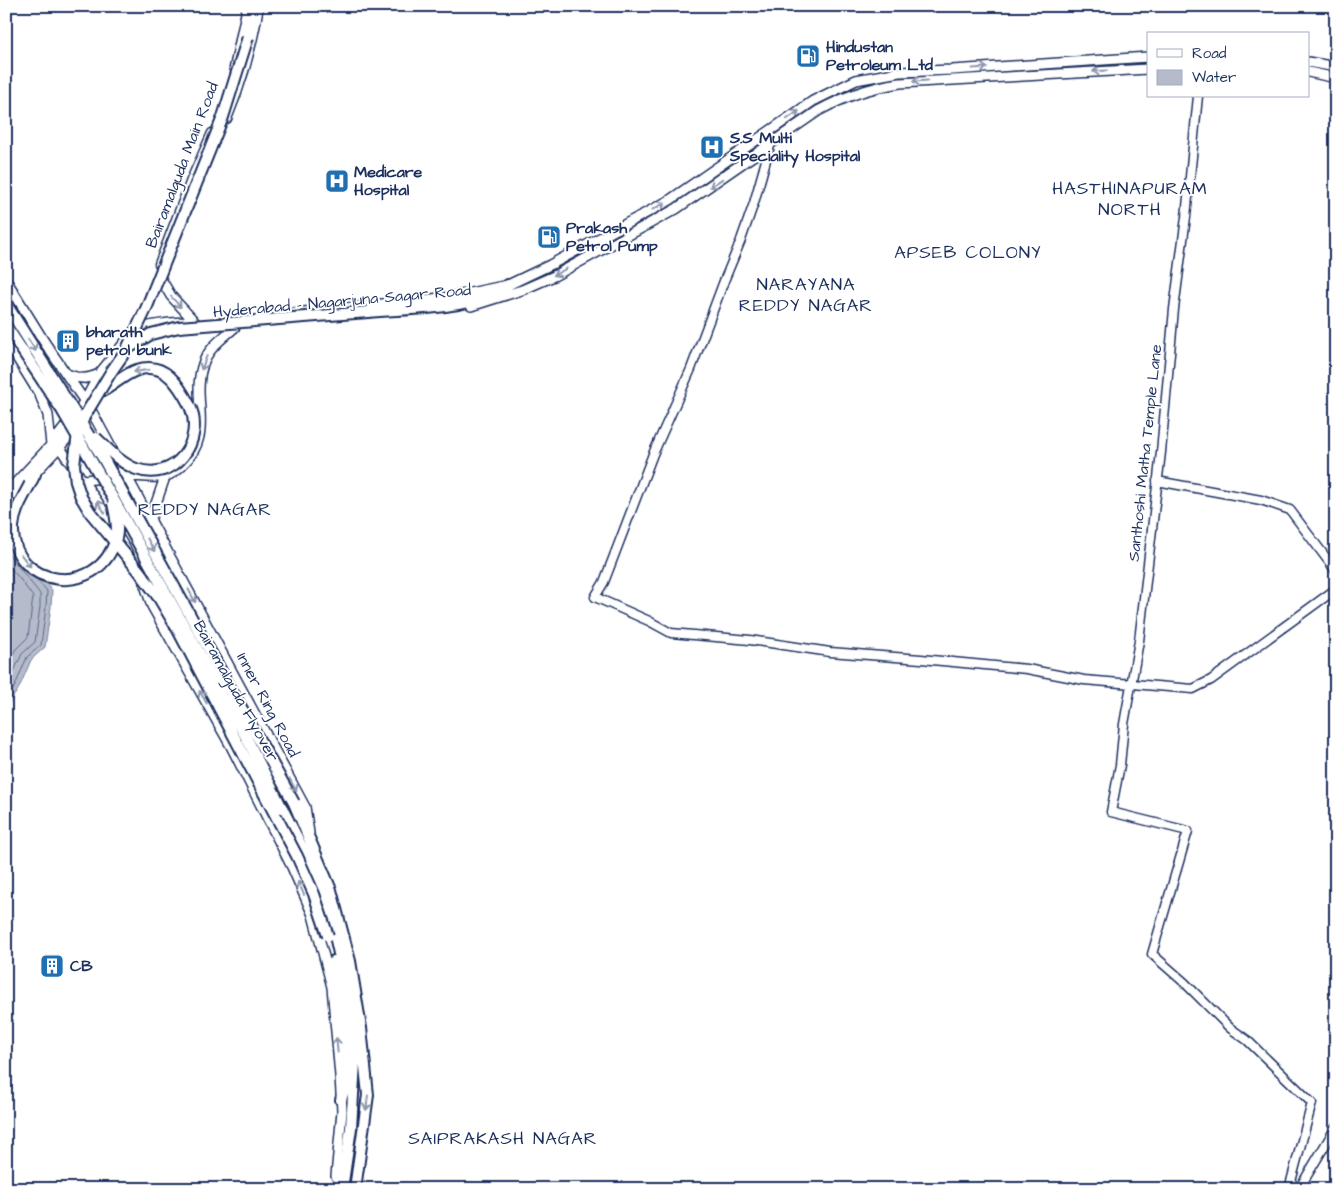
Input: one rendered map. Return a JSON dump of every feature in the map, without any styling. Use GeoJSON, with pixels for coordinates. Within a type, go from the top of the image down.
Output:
{"type":"FeatureCollection","features":[{"type":"Feature","properties":{"kind":"highway"},"geometry":{"type":"LineString","coordinates":[[135,344],[146,310],[223,117],[248,36],[254,6]]}},
{"type":"Feature","properties":{"kind":"highway"},"geometry":{"type":"LineString","coordinates":[[342,1187],[353,1100],[348,1077],[342,1004],[328,936],[314,894],[297,856],[178,630],[150,585],[90,512],[81,497],[76,482],[74,465],[78,433],[91,404],[135,344],[151,334],[178,327],[458,303],[497,293],[508,284]]}},
{"type":"Feature","properties":{"kind":"highway","name":"Bairamalguda Flyover"},"geometry":{"type":"LineString","coordinates":[[6,304],[86,428],[294,803],[306,845],[327,901],[346,982],[355,1062],[353,1100]]}},
{"type":"Feature","properties":{"kind":"highway","name":"Bairamalguda Flyover"},"geometry":{"type":"LineString","coordinates":[[6,326],[62,410],[110,493],[245,735],[282,808],[306,845]]}},
{"type":"Feature","properties":{"kind":"highway"},"geometry":{"type":"LineString","coordinates":[[86,428],[118,458],[128,465],[144,471],[166,469],[179,460],[192,442],[195,420],[190,406],[172,377],[154,369],[139,370],[104,390]]}},
{"type":"Feature","properties":{"kind":"highway"},"geometry":{"type":"LineString","coordinates":[[35,474],[16,512],[13,527],[14,542],[21,556],[31,567],[44,575],[58,580],[74,579],[88,575],[101,566],[110,553],[116,536],[116,517],[110,493]]}},
{"type":"Feature","properties":{"kind":"highway"},"geometry":{"type":"LineString","coordinates":[[286,856],[306,845]]}},
{"type":"Feature","properties":{"kind":"highway","name":"Inner Ring Road"},"geometry":{"type":"LineString","coordinates":[[306,845],[333,895],[350,961],[361,1028],[368,1095],[355,1189]]}},
{"type":"Feature","properties":{"kind":"highway"},"geometry":{"type":"LineString","coordinates":[[341,1100],[348,1077]]}},
{"type":"Feature","properties":{"kind":"main road","name":"Hyderabad - Nagarjuna Sagar Road"},"geometry":{"type":"LineString","coordinates":[[138,329],[194,321],[451,298],[508,284],[550,265],[670,200],[813,101],[856,80],[898,72],[1147,57]]}},
{"type":"Feature","properties":{"kind":"main road"},"geometry":{"type":"LineString","coordinates":[[1310,62],[1336,66]]}},
{"type":"Feature","properties":{"kind":"main road","name":"Hyderabad - Nagarjuna Sagar Road"},"geometry":{"type":"LineString","coordinates":[[135,344],[163,333],[277,322],[401,314],[465,307],[505,296],[554,276],[676,209],[770,146],[818,111],[841,98],[874,87],[900,82],[1147,69]]}},
{"type":"Feature","properties":{"kind":"main road"},"geometry":{"type":"LineString","coordinates":[[1310,72],[1336,78]]}},
{"type":"Feature","properties":{"kind":"main road"},"geometry":{"type":"LineString","coordinates":[[161,279],[171,296],[194,321]]}},
{"type":"Feature","properties":{"kind":"main road","name":"Inner Ring Road"},"geometry":{"type":"LineString","coordinates":[[6,280],[45,343],[92,412],[305,808],[306,845]]}},
{"type":"Feature","properties":{"kind":"main road"},"geometry":{"type":"LineString","coordinates":[[82,480],[126,476],[165,477],[187,461],[196,448],[200,434],[200,382],[203,364],[212,348],[235,327]]}},
{"type":"Feature","properties":{"kind":"main road"},"geometry":{"type":"LineString","coordinates":[[6,504],[35,474],[56,447],[85,401],[99,374],[138,329]]}},
{"type":"Feature","properties":{"kind":"main road"},"geometry":{"type":"LineString","coordinates":[[6,340],[39,393],[48,415],[56,447],[82,480],[118,533],[143,579],[152,606],[231,746],[313,915],[332,987],[342,1112],[336,1176],[342,1187]]}},
{"type":"Feature","properties":{"kind":"main road"},"geometry":{"type":"LineString","coordinates":[[6,493],[92,412],[104,390],[135,344]]}},
{"type":"Feature","properties":{"kind":"main road"},"geometry":{"type":"LineString","coordinates":[[39,393],[48,395],[54,393],[63,385],[67,375],[80,379],[89,379],[99,374]]}},
{"type":"Feature","properties":{"kind":"main road"},"geometry":{"type":"LineString","coordinates":[[150,521],[165,477]]}},
{"type":"Feature","properties":{"kind":"main road"},"geometry":{"type":"LineString","coordinates":[[143,579],[174,563]]}},
{"type":"Feature","properties":{"kind":"street","name":"Bairamalguda Main Road"},"geometry":{"type":"LineString","coordinates":[[138,329],[165,247],[221,110],[232,73],[247,6]]}},
{"type":"Feature","properties":{"kind":"street"},"geometry":{"type":"LineString","coordinates":[[135,344],[138,329],[161,279],[199,180],[241,82],[259,6]]}},
{"type":"Feature","properties":{"kind":"street","name":"Santhoshi Matha Temple Lane"},"geometry":{"type":"LineString","coordinates":[[1198,98],[1138,641],[1124,724],[1120,765],[1111,812],[1188,832],[1152,954],[1185,983],[1230,1028],[1247,1040],[1312,1103],[1289,1189]]}},
{"type":"Feature","properties":{"kind":"street"},"geometry":{"type":"LineString","coordinates":[[221,110],[229,113]]}},
{"type":"Feature","properties":{"kind":"street"},"geometry":{"type":"LineString","coordinates":[[770,146],[754,203],[691,369],[653,454],[604,582],[595,597],[649,621],[670,633],[750,640],[830,652],[1027,669],[1084,680],[1193,689],[1205,684],[1336,590]]}},
{"type":"Feature","properties":{"kind":"street"},"geometry":{"type":"LineString","coordinates":[[1157,481],[1261,500],[1290,510],[1336,571]]}},
{"type":"Feature","properties":{"kind":"street"},"geometry":{"type":"LineString","coordinates":[[1299,1189],[1336,1127]]}},
{"type":"Feature","properties":{"kind":"water"},"geometry":{"type":"Polygon","coordinates":[[[6,531],[52,590],[45,647],[31,660],[19,688],[6,708],[6,531]]]}},
{"type":"Feature","properties":{"kind":"place","name":"Hindustan Petroleum Ltd"},"geometry":{"type":"Point","coordinates":[808,56]}},
{"type":"Feature","properties":{"kind":"place","name":"S.S Multi Speciality Hospital"},"geometry":{"type":"Point","coordinates":[712,147]}},
{"type":"Feature","properties":{"kind":"place","name":"Medicare Hospital"},"geometry":{"type":"Point","coordinates":[337,181]}},
{"type":"Feature","properties":{"kind":"place","name":"Prakash Petrol Pump"},"geometry":{"type":"Point","coordinates":[549,237]}},
{"type":"Feature","properties":{"kind":"place","name":"bharath petrol bunk"},"geometry":{"type":"Point","coordinates":[68,341]}},
{"type":"Feature","properties":{"kind":"place","name":"CB"},"geometry":{"type":"Point","coordinates":[52,966]}},
{"type":"Feature","properties":{"kind":"district","name":"HASTHINAPURAM NORTH"},"geometry":{"type":"Point","coordinates":[1130,198]}},
{"type":"Feature","properties":{"kind":"district","name":"APSEB COLONY"},"geometry":{"type":"Point","coordinates":[968,252]}},
{"type":"Feature","properties":{"kind":"district","name":"NARAYANA REDDY NAGAR"},"geometry":{"type":"Point","coordinates":[806,294]}},
{"type":"Feature","properties":{"kind":"district","name":"REDDY NAGAR"},"geometry":{"type":"Point","coordinates":[205,509]}},
{"type":"Feature","properties":{"kind":"district","name":"SAIPRAKASH NAGAR"},"geometry":{"type":"Point","coordinates":[503,1138]}}]}
